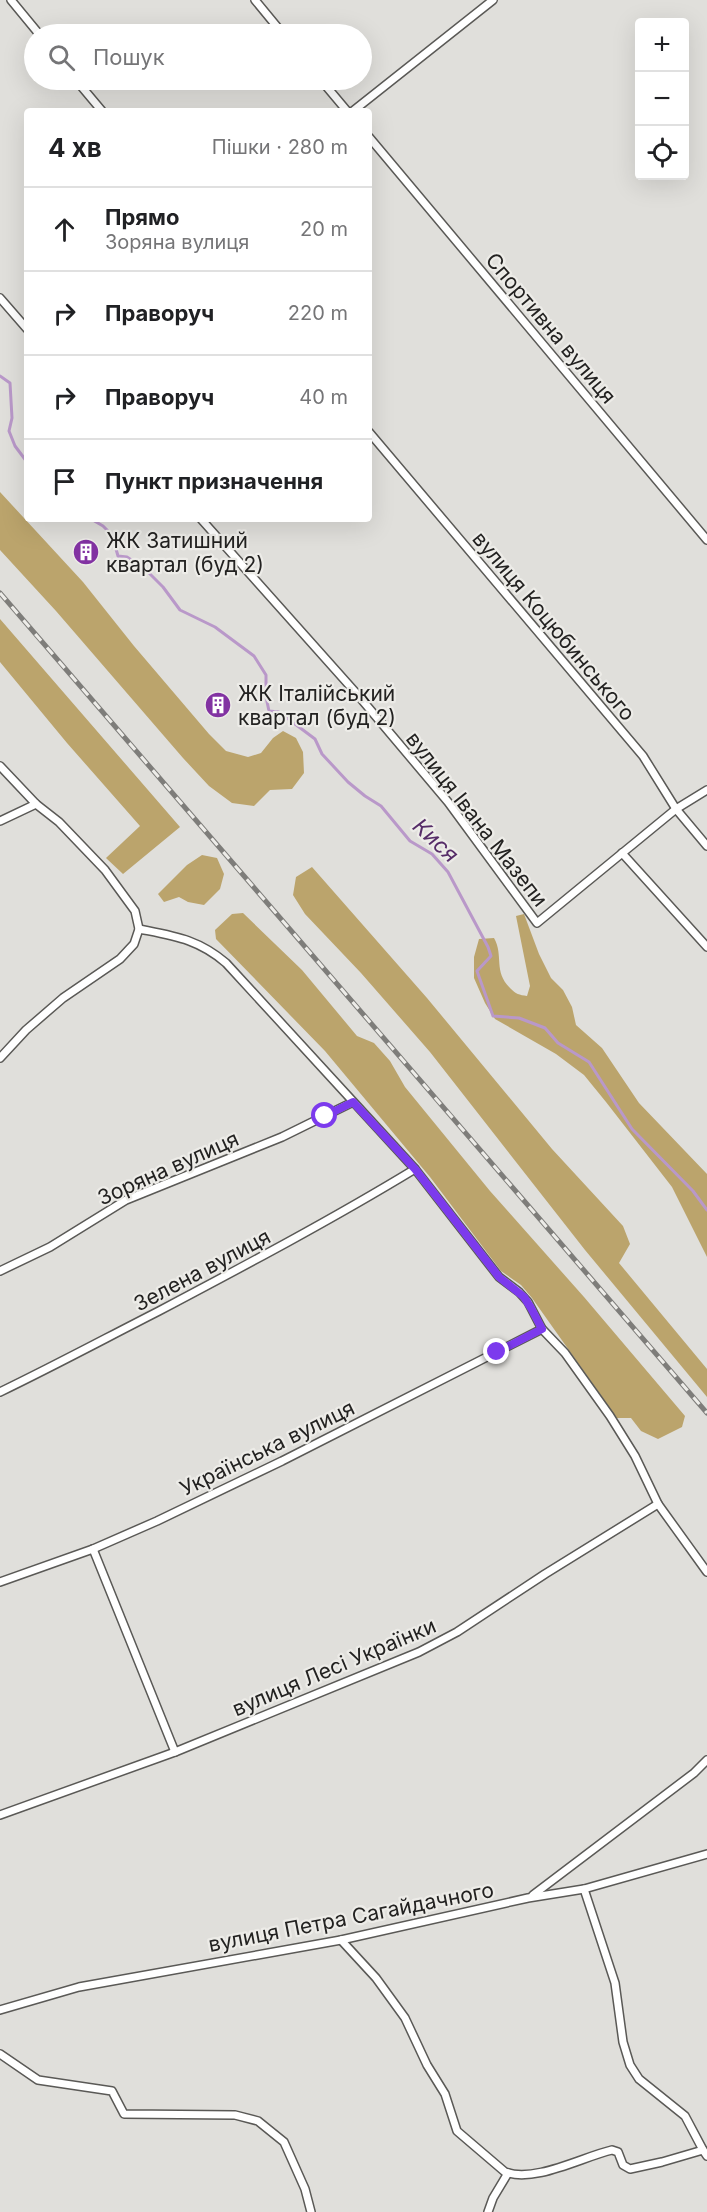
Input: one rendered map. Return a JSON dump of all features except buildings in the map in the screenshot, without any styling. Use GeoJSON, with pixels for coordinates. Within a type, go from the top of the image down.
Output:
{"type":"FeatureCollection","features":[{"type":"Feature","properties":{"kind":"street"},"geometry":{"type":"LineString","coordinates":[[11,0],[31,24]]}},
{"type":"Feature","properties":{"kind":"street"},"geometry":{"type":"LineString","coordinates":[[255,0],[275,24]]}},
{"type":"Feature","properties":{"kind":"street"},"geometry":{"type":"LineString","coordinates":[[357,108],[493,0]]}},
{"type":"Feature","properties":{"kind":"street"},"geometry":{"type":"LineString","coordinates":[[84,90],[99,108]]}},
{"type":"Feature","properties":{"kind":"street"},"geometry":{"type":"LineString","coordinates":[[329,90],[344,108]]}},
{"type":"Feature","properties":{"kind":"street","name":"Спортивна вулиця"},"geometry":{"type":"LineString","coordinates":[[372,141],[707,540]]}},
{"type":"Feature","properties":{"kind":"street"},"geometry":{"type":"LineString","coordinates":[[0,298],[24,326]]}},
{"type":"Feature","properties":{"kind":"street","name":"вулиця Коцюбинського"},"geometry":{"type":"LineString","coordinates":[[372,436],[644,756],[676,809],[707,846]]}},
{"type":"Feature","properties":{"kind":"street","name":"вулиця Івана Мазепи"},"geometry":{"type":"LineString","coordinates":[[204,522],[357,694],[448,802],[537,923],[622,853]]}},
{"type":"Feature","properties":{"kind":"street"},"geometry":{"type":"LineString","coordinates":[[0,765],[36,804],[59,822],[105,870],[134,909],[139,929],[134,944],[120,959],[63,998],[26,1030],[0,1058]]}},
{"type":"Feature","properties":{"kind":"street"},"geometry":{"type":"LineString","coordinates":[[707,790],[676,809],[622,853],[707,947]]}},
{"type":"Feature","properties":{"kind":"street"},"geometry":{"type":"LineString","coordinates":[[0,821],[36,804]]}},
{"type":"Feature","properties":{"kind":"street"},"geometry":{"type":"LineString","coordinates":[[139,929],[188,939],[222,960],[242,979],[415,1169],[499,1277],[528,1302],[542,1329],[565,1353],[610,1416],[635,1456],[658,1504],[707,1572]]}},
{"type":"Feature","properties":{"kind":"street","name":"Зоряна вулиця"},"geometry":{"type":"LineString","coordinates":[[0,1271],[59,1242],[126,1200],[282,1137],[353,1102]]}},
{"type":"Feature","properties":{"kind":"street","name":"Зелена вулиця"},"geometry":{"type":"LineString","coordinates":[[0,1392],[252,1263],[415,1169]]}},
{"type":"Feature","properties":{"kind":"street","name":"Українська вулиця"},"geometry":{"type":"LineString","coordinates":[[0,1582],[93,1549],[282,1461],[542,1329]]}},
{"type":"Feature","properties":{"kind":"street","name":"вулиця Лесі Українки"},"geometry":{"type":"LineString","coordinates":[[0,1815],[175,1752],[438,1643],[658,1504]]}},
{"type":"Feature","properties":{"kind":"street"},"geometry":{"type":"LineString","coordinates":[[93,1549],[175,1752]]}},
{"type":"Feature","properties":{"kind":"street"},"geometry":{"type":"LineString","coordinates":[[528,1898],[539,1892],[707,1761]]}},
{"type":"Feature","properties":{"kind":"street","name":"вулиця Петра Сагайдачного"},"geometry":{"type":"LineString","coordinates":[[0,2010],[79,1987],[341,1940],[528,1898],[584,1889],[707,1854]]}},
{"type":"Feature","properties":{"kind":"street"},"geometry":{"type":"LineString","coordinates":[[341,1940],[376,1978],[405,2018],[427,2065],[445,2094],[459,2134],[508,2173],[531,2174],[612,2150],[618,2152],[624,2167],[635,2169],[705,2153],[685,2116],[639,2079],[630,2065],[623,2042],[615,1983],[584,1889]]}},
{"type":"Feature","properties":{"kind":"street"},"geometry":{"type":"LineString","coordinates":[[0,2054],[38,2080],[112,2091],[124,2114],[236,2115],[258,2121],[284,2142],[305,2189],[310,2212]]}},
{"type":"Feature","properties":{"kind":"street"},"geometry":{"type":"LineString","coordinates":[[488,2212],[493,2198],[508,2173]]}},
{"type":"Feature","properties":{"kind":"shaded area"},"geometry":{"type":"Polygon","coordinates":[[[0,492],[24,518],[24,522],[28,522],[83,582],[134,646],[226,751],[248,757],[261,753],[273,738],[283,731],[296,738],[303,752],[304,773],[292,789],[270,790],[254,806],[232,803],[209,786],[0,550],[0,492]]]}},
{"type":"Feature","properties":{"kind":"shaded area"},"geometry":{"type":"Polygon","coordinates":[[[0,619],[180,827],[123,874],[106,858],[140,826],[0,662],[0,619]]]}},
{"type":"Feature","properties":{"kind":"shaded area"},"geometry":{"type":"Polygon","coordinates":[[[202,855],[217,858],[224,874],[220,889],[204,905],[188,902],[179,897],[164,902],[158,894],[187,865],[202,855]]]}},
{"type":"Feature","properties":{"kind":"shaded area"},"geometry":{"type":"Polygon","coordinates":[[[312,867],[427,998],[552,1149],[623,1226],[630,1244],[619,1263],[707,1369],[707,1397],[585,1250],[430,1052],[361,973],[305,914],[293,895],[296,877],[312,867]]]}},
{"type":"Feature","properties":{"kind":"shaded area"},"geometry":{"type":"Polygon","coordinates":[[[243,913],[302,970],[357,1036],[374,1043],[390,1061],[405,1087],[490,1191],[685,1416],[682,1427],[658,1439],[641,1431],[631,1418],[617,1418],[532,1298],[521,1285],[501,1271],[430,1177],[325,1051],[216,939],[215,930],[232,914],[243,913]]]}},
{"type":"Feature","properties":{"kind":"shaded area"},"geometry":{"type":"Polygon","coordinates":[[[524,914],[551,978],[563,990],[572,1007],[576,1025],[602,1048],[639,1103],[707,1174],[707,1257],[672,1187],[584,1075],[556,1054],[495,1019],[485,1003],[474,978],[474,957],[479,939],[494,938],[505,982],[516,993],[527,996],[530,986],[516,916],[524,914]]]}},
{"type":"Feature","properties":{"kind":"waterway","name":"Кися"},"geometry":{"type":"LineString","coordinates":[[0,376],[10,383],[12,418],[9,431],[15,446],[24,458]]}},
{"type":"Feature","properties":{"kind":"waterway","name":"Кися"},"geometry":{"type":"LineString","coordinates":[[96,522],[112,535],[118,556],[127,557],[146,570],[163,587],[180,610],[215,627],[254,656],[266,675],[266,697],[269,711],[279,712],[315,739],[322,754],[348,782],[381,806],[410,841],[432,854],[448,872],[491,956],[477,971],[493,1016],[519,1018],[545,1028],[558,1043],[589,1062],[632,1129],[693,1191],[707,1210]]}},
{"type":"Feature","properties":{"kind":"railway"},"geometry":{"type":"LineString","coordinates":[[0,593],[707,1413]]}},
{"type":"Feature","properties":{"kind":"place","name":"ЖК Затишний квартал (буд 2)"},"geometry":{"type":"Point","coordinates":[86,552]}},
{"type":"Feature","properties":{"kind":"place","name":"ЖК Італійський квартал (буд 2)"},"geometry":{"type":"Point","coordinates":[218,705]}},
{"type":"Feature","properties":{"kind":"route"},"geometry":{"type":"LineString","coordinates":[[325,1116],[353,1102],[415,1169],[499,1277],[519,1292],[530,1305],[542,1329],[497,1352]]}}]}
